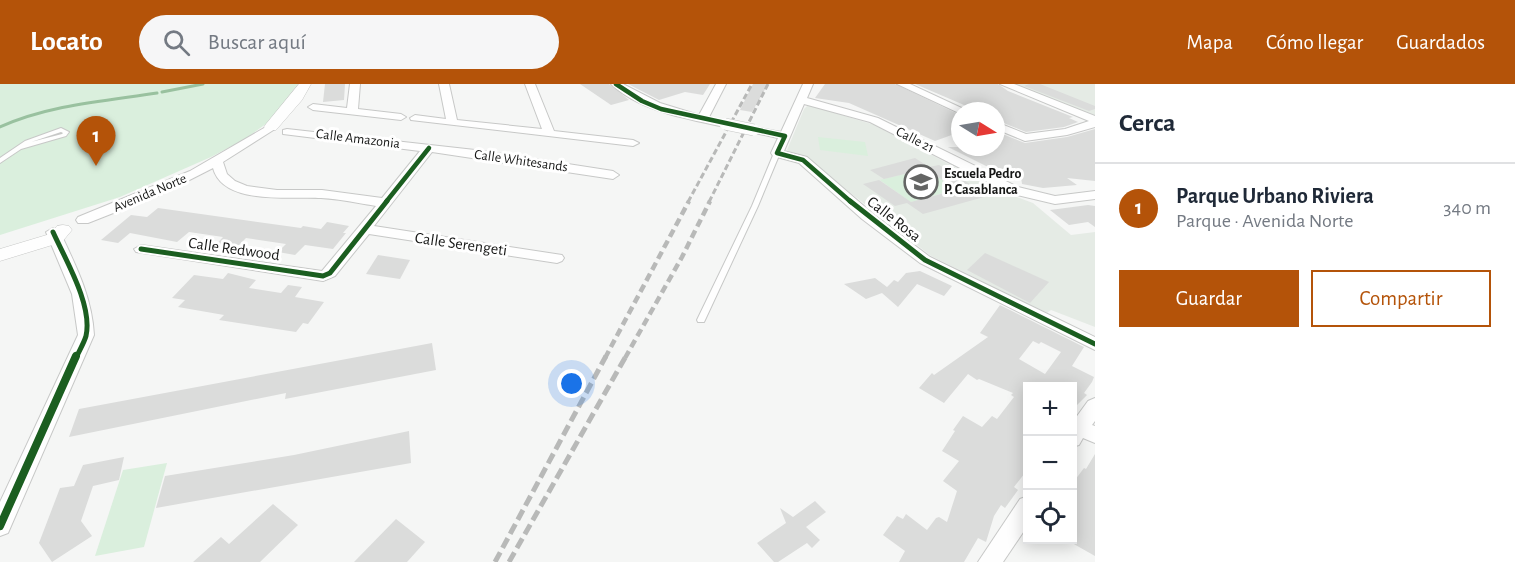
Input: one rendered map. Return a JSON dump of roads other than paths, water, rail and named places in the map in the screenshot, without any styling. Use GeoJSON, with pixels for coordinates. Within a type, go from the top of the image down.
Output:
{"type":"FeatureCollection","features":[{"type":"Feature","properties":{"kind":"street"},"geometry":{"type":"LineString","coordinates":[[271,127],[305,84]]}},
{"type":"Feature","properties":{"kind":"street"},"geometry":{"type":"LineString","coordinates":[[352,111],[355,84]]}},
{"type":"Feature","properties":{"kind":"street"},"geometry":{"type":"LineString","coordinates":[[444,84],[452,123]]}},
{"type":"Feature","properties":{"kind":"street"},"geometry":{"type":"LineString","coordinates":[[530,84],[550,134]]}},
{"type":"Feature","properties":{"kind":"street"},"geometry":{"type":"LineString","coordinates":[[616,84],[642,101],[661,109],[785,136]]}},
{"type":"Feature","properties":{"kind":"street"},"geometry":{"type":"LineString","coordinates":[[702,119],[721,84]]}},
{"type":"Feature","properties":{"kind":"street"},"geometry":{"type":"LineString","coordinates":[[777,153],[808,84]]}},
{"type":"Feature","properties":{"kind":"street"},"geometry":{"type":"LineString","coordinates":[[902,84],[951,106]]}},
{"type":"Feature","properties":{"kind":"street"},"geometry":{"type":"LineString","coordinates":[[1005,84],[1095,122]]}},
{"type":"Feature","properties":{"kind":"street","name":"Calle 21"},"geometry":{"type":"LineString","coordinates":[[801,100],[874,120],[1014,190],[1055,200],[1095,195]]}},
{"type":"Feature","properties":{"kind":"street"},"geometry":{"type":"LineString","coordinates":[[313,107],[401,117]]}},
{"type":"Feature","properties":{"kind":"street"},"geometry":{"type":"LineString","coordinates":[[415,118],[633,143]]}},
{"type":"Feature","properties":{"kind":"street"},"geometry":{"type":"LineString","coordinates":[[1005,129],[1025,138],[1067,132],[1095,122]]}},
{"type":"Feature","properties":{"kind":"street","name":"Avenida Norte"},"geometry":{"type":"LineString","coordinates":[[83,220],[159,190],[247,151],[271,127]]}},
{"type":"Feature","properties":{"kind":"street","name":"Calle Amazonia"},"geometry":{"type":"LineString","coordinates":[[287,132],[429,148]]}},
{"type":"Feature","properties":{"kind":"street"},"geometry":{"type":"LineString","coordinates":[[365,229],[429,148]]}},
{"type":"Feature","properties":{"kind":"street","name":"Calle Whitesands"},"geometry":{"type":"LineString","coordinates":[[429,148],[540,163],[613,176]]}},
{"type":"Feature","properties":{"kind":"street","name":"Calle Rosa"},"geometry":{"type":"LineString","coordinates":[[777,153],[803,160],[867,216],[925,260],[1095,344]]}},
{"type":"Feature","properties":{"kind":"street"},"geometry":{"type":"LineString","coordinates":[[217,165],[218,174],[226,182],[253,192],[324,194],[386,203]]}},
{"type":"Feature","properties":{"kind":"street","name":"Calle Serengeti"},"geometry":{"type":"LineString","coordinates":[[365,229],[557,258]]}},
{"type":"Feature","properties":{"kind":"street","name":"Calle Redwood"},"geometry":{"type":"LineString","coordinates":[[141,249],[323,276],[330,273],[365,229]]}},
{"type":"Feature","properties":{"kind":"street"},"geometry":{"type":"LineString","coordinates":[[0,248],[57,233]]}},
{"type":"Feature","properties":{"kind":"street"},"geometry":{"type":"LineString","coordinates":[[0,255],[57,233]]}},
{"type":"Feature","properties":{"kind":"street"},"geometry":{"type":"LineString","coordinates":[[0,526],[86,335],[86,310],[57,233]]}},
{"type":"Feature","properties":{"kind":"street"},"geometry":{"type":"LineString","coordinates":[[1083,434],[1095,406]]}},
{"type":"Feature","properties":{"kind":"street"},"geometry":{"type":"LineString","coordinates":[[996,560],[1023,514]]}},
{"type":"Feature","properties":{"kind":"lane"},"geometry":{"type":"LineString","coordinates":[[0,161],[18,148],[41,136],[61,130],[66,132],[64,135],[18,148]]}},
{"type":"Feature","properties":{"kind":"lane"},"geometry":{"type":"LineString","coordinates":[[701,320],[755,206],[777,153]]}},
{"type":"Feature","properties":{"kind":"waterway"},"geometry":{"type":"LineString","coordinates":[[162,92],[203,84]]}},
{"type":"Feature","properties":{"kind":"waterway"},"geometry":{"type":"LineString","coordinates":[[0,127],[57,109],[157,93]]}},
{"type":"Feature","properties":{"kind":"railway"},"geometry":{"type":"LineString","coordinates":[[688,202],[752,84]]}},
{"type":"Feature","properties":{"kind":"railway"},"geometry":{"type":"LineString","coordinates":[[709,202],[768,84]]}},
{"type":"Feature","properties":{"kind":"railway"},"geometry":{"type":"LineString","coordinates":[[605,358],[689,201]]}},
{"type":"Feature","properties":{"kind":"railway"},"geometry":{"type":"LineString","coordinates":[[625,358],[682,257],[710,201]]}},
{"type":"Feature","properties":{"kind":"railway"},"geometry":{"type":"LineString","coordinates":[[495,562],[606,356]]}},
{"type":"Feature","properties":{"kind":"railway"},"geometry":{"type":"LineString","coordinates":[[509,562],[626,356]]}},
{"type":"Feature","properties":{"kind":"place","name":"Parque Urbano Riviera"},"geometry":{"type":"Point","coordinates":[96,166]}},
{"type":"Feature","properties":{"kind":"place","name":"Escuela Pedro P. Casablanca"},"geometry":{"type":"Point","coordinates":[921,182]}}]}
